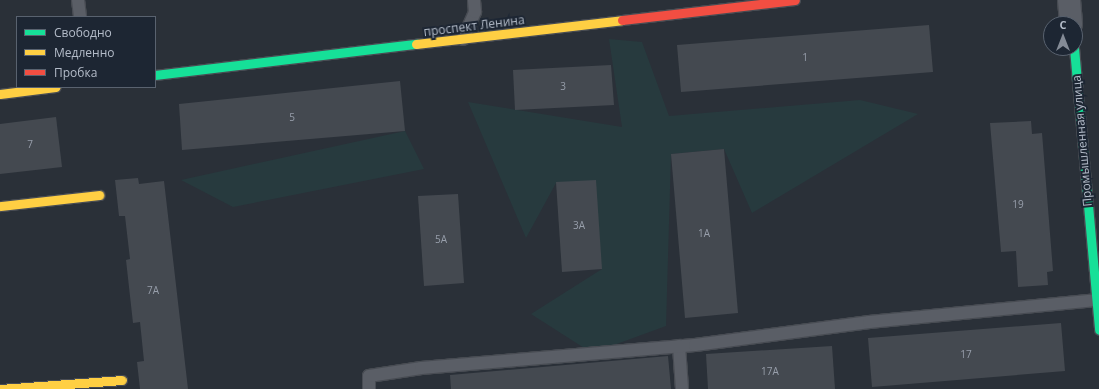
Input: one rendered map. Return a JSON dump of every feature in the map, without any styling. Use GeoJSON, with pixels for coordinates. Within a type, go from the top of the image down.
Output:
{"type":"FeatureCollection","features":[{"type":"Feature","properties":{"kind":"street","name":"проспект Ленина"},"geometry":{"type":"LineString","coordinates":[[156,75],[795,0]]}},
{"type":"Feature","properties":{"kind":"street"},"geometry":{"type":"LineString","coordinates":[[1069,0],[1070,16]]}},
{"type":"Feature","properties":{"kind":"street","name":"Промышленная улица"},"geometry":{"type":"LineString","coordinates":[[1075,56],[1099,330]]}},
{"type":"Feature","properties":{"kind":"street"},"geometry":{"type":"LineString","coordinates":[[0,94],[48,88]]}},
{"type":"Feature","properties":{"kind":"street"},"geometry":{"type":"LineString","coordinates":[[0,206],[99,195]]}},
{"type":"Feature","properties":{"kind":"street"},"geometry":{"type":"LineString","coordinates":[[0,389],[122,380]]}},
{"type":"Feature","properties":{"kind":"lane"},"geometry":{"type":"LineString","coordinates":[[78,0],[80,16]]}},
{"type":"Feature","properties":{"kind":"lane"},"geometry":{"type":"LineString","coordinates":[[463,39],[475,12],[474,0]]}},
{"type":"Feature","properties":{"kind":"lane"},"geometry":{"type":"LineString","coordinates":[[369,389],[369,376],[421,368],[679,346],[869,322],[1096,300]]}},
{"type":"Feature","properties":{"kind":"lane"},"geometry":{"type":"LineString","coordinates":[[679,346],[682,389]]}},
{"type":"Feature","properties":{"kind":"green space"},"geometry":{"type":"Polygon","coordinates":[[[609,39],[642,42],[669,116],[860,100],[918,114],[752,213],[724,149],[671,154],[666,326],[592,353],[531,314],[602,269],[556,183],[526,238],[468,102],[622,127],[609,39]]]}},
{"type":"Feature","properties":{"kind":"green space"},"geometry":{"type":"Polygon","coordinates":[[[405,131],[424,169],[233,207],[181,180],[405,131]]]}},
{"type":"Feature","properties":{"kind":"building"},"geometry":{"type":"Polygon","coordinates":[[[929,25],[933,72],[681,92],[677,45],[929,25]]]}},
{"type":"Feature","properties":{"kind":"building"},"geometry":{"type":"Polygon","coordinates":[[[611,65],[614,105],[515,110],[513,70],[611,65]]]}},
{"type":"Feature","properties":{"kind":"building"},"geometry":{"type":"Polygon","coordinates":[[[400,81],[405,131],[182,150],[179,104],[400,81]]]}},
{"type":"Feature","properties":{"kind":"building"},"geometry":{"type":"Polygon","coordinates":[[[56,117],[62,167],[0,174],[0,124],[56,117]]]}},
{"type":"Feature","properties":{"kind":"building"},"geometry":{"type":"Polygon","coordinates":[[[1031,121],[1032,134],[1042,133],[1053,271],[1047,272],[1048,285],[1018,287],[1016,251],[1001,252],[990,123],[1031,121]]]}},
{"type":"Feature","properties":{"kind":"building"},"geometry":{"type":"Polygon","coordinates":[[[724,149],[738,313],[685,318],[671,154],[724,149]]]}},
{"type":"Feature","properties":{"kind":"building"},"geometry":{"type":"Polygon","coordinates":[[[138,178],[139,184],[164,181],[188,389],[140,389],[137,362],[144,361],[140,322],[133,323],[126,260],[130,259],[125,216],[119,216],[115,180],[138,178]]]}},
{"type":"Feature","properties":{"kind":"building"},"geometry":{"type":"Polygon","coordinates":[[[596,180],[602,269],[562,272],[556,182],[596,180]]]}},
{"type":"Feature","properties":{"kind":"building"},"geometry":{"type":"Polygon","coordinates":[[[458,194],[464,283],[424,286],[418,196],[458,194]]]}},
{"type":"Feature","properties":{"kind":"building"},"geometry":{"type":"Polygon","coordinates":[[[1061,323],[1065,371],[872,387],[868,338],[1061,323]]]}},
{"type":"Feature","properties":{"kind":"building"},"geometry":{"type":"Polygon","coordinates":[[[832,346],[835,389],[708,389],[706,354],[832,346]]]}},
{"type":"Feature","properties":{"kind":"building"},"geometry":{"type":"Polygon","coordinates":[[[668,356],[671,389],[451,389],[450,375],[668,356]]]}},
{"type":"Feature","properties":{"kind":"traffic: fast"},"geometry":{"type":"LineString","coordinates":[[156,75],[416,44]]}},
{"type":"Feature","properties":{"kind":"traffic: fast"},"geometry":{"type":"LineString","coordinates":[[1075,56],[1099,330]]}},
{"type":"Feature","properties":{"kind":"traffic: slow"},"geometry":{"type":"LineString","coordinates":[[416,44],[622,20]]}},
{"type":"Feature","properties":{"kind":"traffic: slow"},"geometry":{"type":"LineString","coordinates":[[0,94],[48,88]]}},
{"type":"Feature","properties":{"kind":"traffic: slow"},"geometry":{"type":"LineString","coordinates":[[0,206],[99,195]]}},
{"type":"Feature","properties":{"kind":"traffic: slow"},"geometry":{"type":"LineString","coordinates":[[0,389],[122,380]]}},
{"type":"Feature","properties":{"kind":"traffic: jam"},"geometry":{"type":"LineString","coordinates":[[622,20],[795,0]]}}]}
